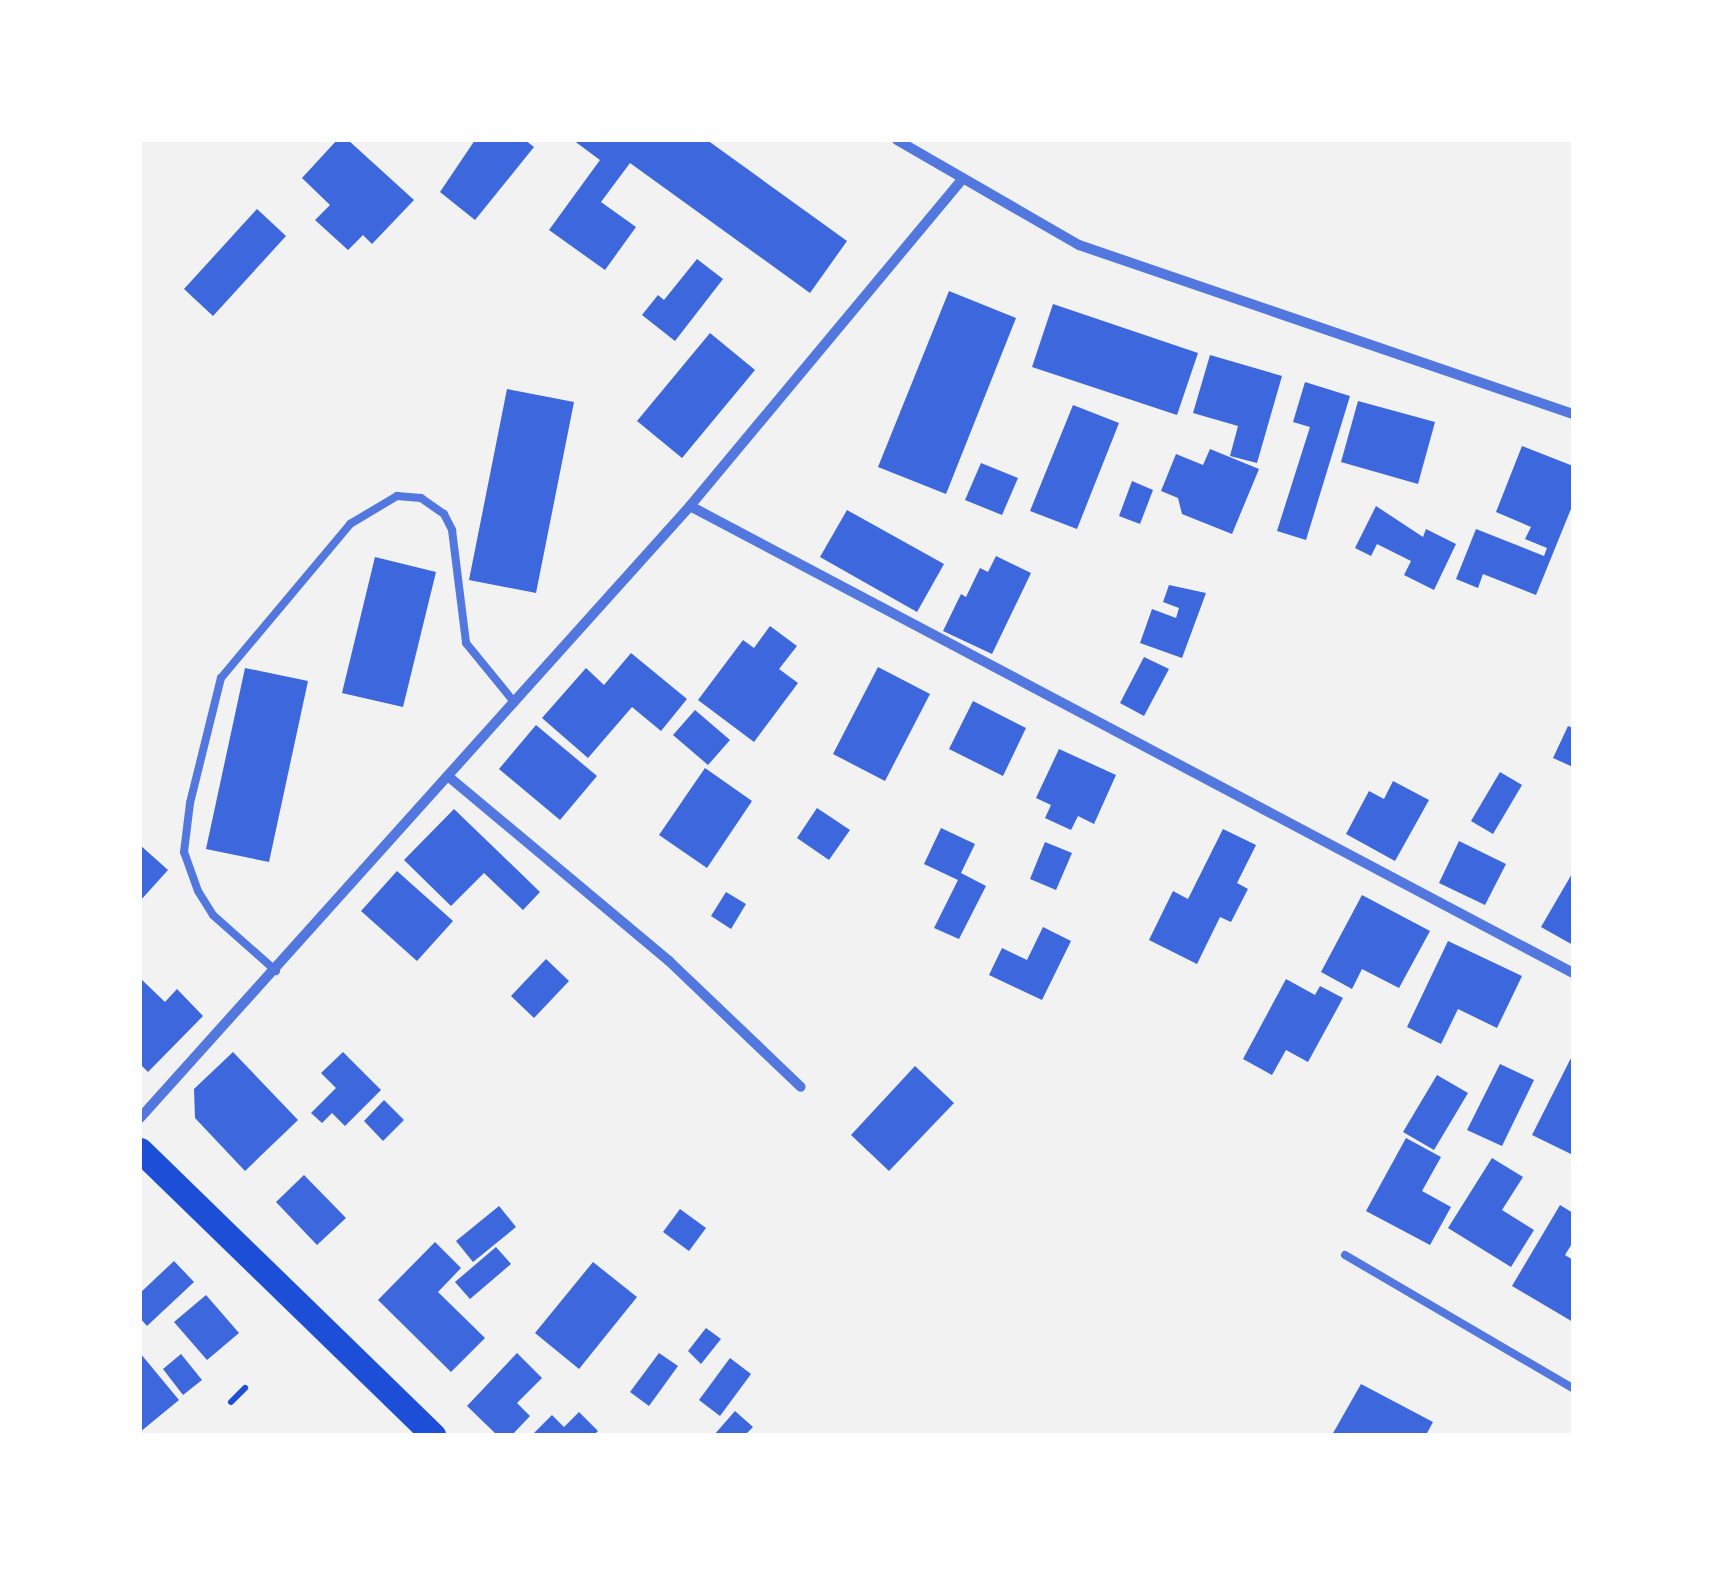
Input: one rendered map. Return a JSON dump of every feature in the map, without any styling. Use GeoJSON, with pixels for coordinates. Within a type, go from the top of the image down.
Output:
{"type":"FeatureCollection","features":[{"type":"Feature","properties":{"kind":"main road"},"geometry":{"type":"LineString","coordinates":[[140,1150],[433,1435]]}},
{"type":"Feature","properties":{"kind":"street"},"geometry":{"type":"LineString","coordinates":[[897,140],[1042,228],[1124,262],[1573,414]]}},
{"type":"Feature","properties":{"kind":"street"},"geometry":{"type":"LineString","coordinates":[[140,1118],[690,506],[962,181]]}},
{"type":"Feature","properties":{"kind":"street"},"geometry":{"type":"LineString","coordinates":[[690,506],[1573,973]]}},
{"type":"Feature","properties":{"kind":"street"},"geometry":{"type":"LineString","coordinates":[[450,777],[669,961],[801,1087]]}},
{"type":"Feature","properties":{"kind":"lane"},"geometry":{"type":"LineString","coordinates":[[276,971],[213,915],[198,891],[184,852],[190,803],[221,678],[350,524],[397,496],[420,498],[444,514],[452,530],[466,643],[515,703]]}},
{"type":"Feature","properties":{"kind":"lane"},"geometry":{"type":"LineString","coordinates":[[1345,1255],[1573,1388]]}},
{"type":"Feature","properties":{"kind":"path"},"geometry":{"type":"LineString","coordinates":[[231,1402],[245,1388]]}},
{"type":"Feature","properties":{"kind":"building"},"geometry":{"type":"Polygon","coordinates":[[[337,140],[348,140],[414,200],[372,244],[363,235],[348,250],[315,220],[330,205],[302,178],[337,140]]]}},
{"type":"Feature","properties":{"kind":"building"},"geometry":{"type":"Polygon","coordinates":[[[475,140],[525,140],[534,147],[475,220],[440,192],[475,140]]]}},
{"type":"Feature","properties":{"kind":"building"},"geometry":{"type":"Polygon","coordinates":[[[573,140],[707,140],[847,241],[810,293],[630,163],[601,202],[636,227],[605,270],[549,230],[600,160],[573,140]]]}},
{"type":"Feature","properties":{"kind":"building"},"geometry":{"type":"Polygon","coordinates":[[[257,209],[286,236],[213,316],[184,289],[257,209]]]}},
{"type":"Feature","properties":{"kind":"building"},"geometry":{"type":"Polygon","coordinates":[[[697,259],[723,279],[675,341],[642,315],[658,295],[664,300],[697,259]]]}},
{"type":"Feature","properties":{"kind":"building"},"geometry":{"type":"Polygon","coordinates":[[[949,291],[1016,318],[946,494],[878,467],[949,291]]]}},
{"type":"Feature","properties":{"kind":"building"},"geometry":{"type":"Polygon","coordinates":[[[1053,304],[1198,353],[1177,415],[1032,367],[1053,304]]]}},
{"type":"Feature","properties":{"kind":"building"},"geometry":{"type":"Polygon","coordinates":[[[710,333],[755,370],[682,458],[637,421],[710,333]]]}},
{"type":"Feature","properties":{"kind":"building"},"geometry":{"type":"Polygon","coordinates":[[[1210,355],[1282,376],[1257,463],[1230,456],[1238,426],[1193,413],[1210,355]]]}},
{"type":"Feature","properties":{"kind":"building"},"geometry":{"type":"Polygon","coordinates":[[[1305,382],[1350,396],[1306,540],[1277,531],[1310,427],[1293,422],[1305,382]]]}},
{"type":"Feature","properties":{"kind":"building"},"geometry":{"type":"Polygon","coordinates":[[[507,389],[574,402],[536,593],[469,580],[507,389]]]}},
{"type":"Feature","properties":{"kind":"building"},"geometry":{"type":"Polygon","coordinates":[[[1358,401],[1435,422],[1418,484],[1341,462],[1358,401]]]}},
{"type":"Feature","properties":{"kind":"building"},"geometry":{"type":"Polygon","coordinates":[[[1073,405],[1119,423],[1077,529],[1030,511],[1073,405]]]}},
{"type":"Feature","properties":{"kind":"building"},"geometry":{"type":"Polygon","coordinates":[[[1522,446],[1573,466],[1573,504],[1536,595],[1483,574],[1478,588],[1456,579],[1476,529],[1544,556],[1547,548],[1525,539],[1531,527],[1496,512],[1522,446]]]}},
{"type":"Feature","properties":{"kind":"building"},"geometry":{"type":"Polygon","coordinates":[[[1210,449],[1259,469],[1232,534],[1182,514],[1178,498],[1161,491],[1176,454],[1203,465],[1210,449]]]}},
{"type":"Feature","properties":{"kind":"building"},"geometry":{"type":"Polygon","coordinates":[[[981,463],[1018,478],[1002,515],[965,500],[981,463]]]}},
{"type":"Feature","properties":{"kind":"building"},"geometry":{"type":"Polygon","coordinates":[[[1132,481],[1153,490],[1140,524],[1119,516],[1132,481]]]}},
{"type":"Feature","properties":{"kind":"building"},"geometry":{"type":"Polygon","coordinates":[[[1376,506],[1423,537],[1426,529],[1456,544],[1434,590],[1404,575],[1411,561],[1377,544],[1371,556],[1355,548],[1376,506]]]}},
{"type":"Feature","properties":{"kind":"building"},"geometry":{"type":"Polygon","coordinates":[[[847,510],[944,564],[917,612],[820,557],[847,510]]]}},
{"type":"Feature","properties":{"kind":"building"},"geometry":{"type":"Polygon","coordinates":[[[996,556],[1031,573],[992,654],[943,631],[961,594],[966,597],[980,568],[988,572],[996,556]]]}},
{"type":"Feature","properties":{"kind":"building"},"geometry":{"type":"Polygon","coordinates":[[[375,557],[436,572],[403,707],[342,693],[375,557]]]}},
{"type":"Feature","properties":{"kind":"building"},"geometry":{"type":"Polygon","coordinates":[[[1169,585],[1206,593],[1182,658],[1140,643],[1152,609],[1176,618],[1179,608],[1163,602],[1169,585]]]}},
{"type":"Feature","properties":{"kind":"building"},"geometry":{"type":"Polygon","coordinates":[[[770,626],[797,646],[779,669],[798,683],[754,742],[698,700],[743,640],[754,648],[770,626]]]}},
{"type":"Feature","properties":{"kind":"building"},"geometry":{"type":"Polygon","coordinates":[[[631,653],[687,699],[661,731],[632,707],[588,758],[542,718],[586,668],[604,685],[631,653]]]}},
{"type":"Feature","properties":{"kind":"building"},"geometry":{"type":"Polygon","coordinates":[[[1144,657],[1169,669],[1144,716],[1120,703],[1144,657]]]}},
{"type":"Feature","properties":{"kind":"building"},"geometry":{"type":"Polygon","coordinates":[[[878,667],[930,694],[885,781],[833,754],[878,667]]]}},
{"type":"Feature","properties":{"kind":"building"},"geometry":{"type":"Polygon","coordinates":[[[245,668],[308,681],[269,862],[206,849],[245,668]]]}},
{"type":"Feature","properties":{"kind":"building"},"geometry":{"type":"Polygon","coordinates":[[[973,701],[1026,728],[1003,776],[949,749],[973,701]]]}},
{"type":"Feature","properties":{"kind":"building"},"geometry":{"type":"Polygon","coordinates":[[[695,710],[730,740],[708,765],[673,735],[695,710]]]}},
{"type":"Feature","properties":{"kind":"building"},"geometry":{"type":"Polygon","coordinates":[[[536,725],[597,776],[560,820],[499,769],[536,725]]]}},
{"type":"Feature","properties":{"kind":"building"},"geometry":{"type":"Polygon","coordinates":[[[1568,726],[1573,728],[1573,767],[1553,758],[1568,726]]]}},
{"type":"Feature","properties":{"kind":"building"},"geometry":{"type":"Polygon","coordinates":[[[1059,749],[1116,775],[1094,824],[1078,816],[1071,830],[1045,818],[1051,805],[1036,798],[1059,749]]]}},
{"type":"Feature","properties":{"kind":"building"},"geometry":{"type":"Polygon","coordinates":[[[705,768],[752,801],[707,868],[659,835],[705,768]]]}},
{"type":"Feature","properties":{"kind":"building"},"geometry":{"type":"Polygon","coordinates":[[[1500,772],[1522,785],[1493,834],[1471,821],[1500,772]]]}},
{"type":"Feature","properties":{"kind":"building"},"geometry":{"type":"Polygon","coordinates":[[[1393,781],[1429,800],[1395,861],[1346,834],[1369,791],[1384,799],[1393,781]]]}},
{"type":"Feature","properties":{"kind":"building"},"geometry":{"type":"Polygon","coordinates":[[[817,808],[850,830],[829,860],[797,838],[817,808]]]}},
{"type":"Feature","properties":{"kind":"building"},"geometry":{"type":"Polygon","coordinates":[[[454,809],[540,892],[523,910],[484,873],[451,906],[404,860],[454,809]]]}},
{"type":"Feature","properties":{"kind":"building"},"geometry":{"type":"Polygon","coordinates":[[[941,828],[975,844],[961,873],[986,886],[959,939],[934,928],[958,880],[924,864],[941,828]]]}},
{"type":"Feature","properties":{"kind":"building"},"geometry":{"type":"Polygon","coordinates":[[[1223,829],[1256,845],[1237,883],[1248,889],[1231,922],[1220,917],[1197,964],[1149,940],[1173,891],[1188,899],[1223,829]]]}},
{"type":"Feature","properties":{"kind":"building"},"geometry":{"type":"Polygon","coordinates":[[[1459,841],[1506,864],[1485,905],[1439,883],[1459,841]]]}},
{"type":"Feature","properties":{"kind":"building"},"geometry":{"type":"Polygon","coordinates":[[[1045,842],[1072,853],[1056,890],[1030,879],[1045,842]]]}},
{"type":"Feature","properties":{"kind":"building"},"geometry":{"type":"Polygon","coordinates":[[[140,845],[168,870],[140,901],[140,845]]]}},
{"type":"Feature","properties":{"kind":"building"},"geometry":{"type":"Polygon","coordinates":[[[397,871],[453,921],[417,961],[361,911],[397,871]]]}},
{"type":"Feature","properties":{"kind":"building"},"geometry":{"type":"Polygon","coordinates":[[[1573,872],[1573,945],[1541,927],[1573,872]]]}},
{"type":"Feature","properties":{"kind":"building"},"geometry":{"type":"Polygon","coordinates":[[[726,892],[746,904],[731,929],[711,916],[726,892]]]}},
{"type":"Feature","properties":{"kind":"building"},"geometry":{"type":"Polygon","coordinates":[[[1362,895],[1430,931],[1399,988],[1362,969],[1352,989],[1321,972],[1362,895]]]}},
{"type":"Feature","properties":{"kind":"building"},"geometry":{"type":"Polygon","coordinates":[[[1043,927],[1071,941],[1042,1000],[989,975],[1002,948],[1027,960],[1043,927]]]}},
{"type":"Feature","properties":{"kind":"building"},"geometry":{"type":"Polygon","coordinates":[[[1448,941],[1522,976],[1497,1028],[1458,1009],[1441,1044],[1407,1027],[1448,941]]]}},
{"type":"Feature","properties":{"kind":"building"},"geometry":{"type":"Polygon","coordinates":[[[546,959],[569,981],[534,1018],[511,996],[546,959]]]}},
{"type":"Feature","properties":{"kind":"building"},"geometry":{"type":"Polygon","coordinates":[[[140,978],[165,1002],[177,989],[203,1016],[148,1072],[140,1064],[140,978]]]}},
{"type":"Feature","properties":{"kind":"building"},"geometry":{"type":"Polygon","coordinates":[[[1286,979],[1315,995],[1320,986],[1343,998],[1308,1062],[1286,1050],[1272,1075],[1243,1059],[1286,979]]]}},
{"type":"Feature","properties":{"kind":"building"},"geometry":{"type":"Polygon","coordinates":[[[233,1052],[298,1120],[245,1171],[195,1118],[194,1089],[233,1052]]]}},
{"type":"Feature","properties":{"kind":"building"},"geometry":{"type":"Polygon","coordinates":[[[343,1052],[381,1090],[345,1126],[332,1113],[322,1123],[311,1113],[336,1088],[321,1073],[343,1052]]]}},
{"type":"Feature","properties":{"kind":"building"},"geometry":{"type":"Polygon","coordinates":[[[1573,1054],[1573,1155],[1532,1135],[1573,1054]]]}},
{"type":"Feature","properties":{"kind":"building"},"geometry":{"type":"Polygon","coordinates":[[[1500,1064],[1534,1080],[1502,1146],[1467,1130],[1500,1064]]]}},
{"type":"Feature","properties":{"kind":"building"},"geometry":{"type":"Polygon","coordinates":[[[915,1066],[954,1103],[889,1171],[851,1135],[915,1066]]]}},
{"type":"Feature","properties":{"kind":"building"},"geometry":{"type":"Polygon","coordinates":[[[1437,1075],[1468,1093],[1434,1150],[1403,1132],[1437,1075]]]}},
{"type":"Feature","properties":{"kind":"building"},"geometry":{"type":"Polygon","coordinates":[[[384,1100],[404,1120],[383,1141],[364,1121],[384,1100]]]}},
{"type":"Feature","properties":{"kind":"building"},"geometry":{"type":"Polygon","coordinates":[[[1406,1138],[1441,1157],[1422,1191],[1451,1207],[1430,1245],[1366,1211],[1406,1138]]]}},
{"type":"Feature","properties":{"kind":"building"},"geometry":{"type":"Polygon","coordinates":[[[1492,1158],[1523,1177],[1502,1210],[1534,1230],[1511,1267],[1448,1228],[1492,1158]]]}},
{"type":"Feature","properties":{"kind":"building"},"geometry":{"type":"Polygon","coordinates":[[[304,1175],[346,1218],[317,1245],[276,1202],[304,1175]]]}},
{"type":"Feature","properties":{"kind":"building"},"geometry":{"type":"Polygon","coordinates":[[[1560,1205],[1573,1213],[1573,1242],[1565,1255],[1573,1260],[1573,1322],[1512,1286],[1560,1205]]]}},
{"type":"Feature","properties":{"kind":"building"},"geometry":{"type":"Polygon","coordinates":[[[499,1206],[516,1227],[473,1262],[456,1241],[499,1206]]]}},
{"type":"Feature","properties":{"kind":"building"},"geometry":{"type":"Polygon","coordinates":[[[680,1209],[706,1228],[689,1251],[663,1232],[680,1209]]]}},
{"type":"Feature","properties":{"kind":"building"},"geometry":{"type":"Polygon","coordinates":[[[435,1242],[461,1268],[438,1292],[485,1338],[451,1372],[378,1300],[435,1242]]]}},
{"type":"Feature","properties":{"kind":"building"},"geometry":{"type":"Polygon","coordinates":[[[496,1247],[511,1264],[470,1299],[455,1282],[496,1247]]]}},
{"type":"Feature","properties":{"kind":"building"},"geometry":{"type":"Polygon","coordinates":[[[174,1261],[194,1282],[147,1326],[140,1318],[140,1293],[174,1261]]]}},
{"type":"Feature","properties":{"kind":"building"},"geometry":{"type":"Polygon","coordinates":[[[593,1262],[637,1297],[579,1369],[535,1333],[593,1262]]]}},
{"type":"Feature","properties":{"kind":"building"},"geometry":{"type":"Polygon","coordinates":[[[206,1295],[239,1333],[207,1360],[174,1322],[206,1295]]]}},
{"type":"Feature","properties":{"kind":"building"},"geometry":{"type":"Polygon","coordinates":[[[706,1328],[721,1339],[701,1364],[688,1351],[706,1328]]]}},
{"type":"Feature","properties":{"kind":"building"},"geometry":{"type":"Polygon","coordinates":[[[140,1353],[179,1400],[140,1432],[140,1353]]]}},
{"type":"Feature","properties":{"kind":"building"},"geometry":{"type":"Polygon","coordinates":[[[517,1353],[542,1378],[517,1403],[530,1416],[512,1435],[497,1435],[467,1406],[517,1353]]]}},
{"type":"Feature","properties":{"kind":"building"},"geometry":{"type":"Polygon","coordinates":[[[659,1353],[678,1366],[649,1406],[630,1392],[659,1353]]]}},
{"type":"Feature","properties":{"kind":"building"},"geometry":{"type":"Polygon","coordinates":[[[181,1354],[202,1380],[183,1395],[163,1369],[181,1354]]]}},
{"type":"Feature","properties":{"kind":"building"},"geometry":{"type":"Polygon","coordinates":[[[730,1358],[751,1374],[720,1416],[699,1400],[730,1358]]]}},
{"type":"Feature","properties":{"kind":"building"},"geometry":{"type":"Polygon","coordinates":[[[1361,1384],[1433,1422],[1426,1435],[1332,1435],[1361,1384]]]}},
{"type":"Feature","properties":{"kind":"building"},"geometry":{"type":"Polygon","coordinates":[[[735,1411],[753,1427],[745,1435],[714,1435],[735,1411]]]}},
{"type":"Feature","properties":{"kind":"building"},"geometry":{"type":"Polygon","coordinates":[[[579,1412],[598,1431],[594,1435],[532,1435],[552,1415],[564,1427],[579,1412]]]}}]}
